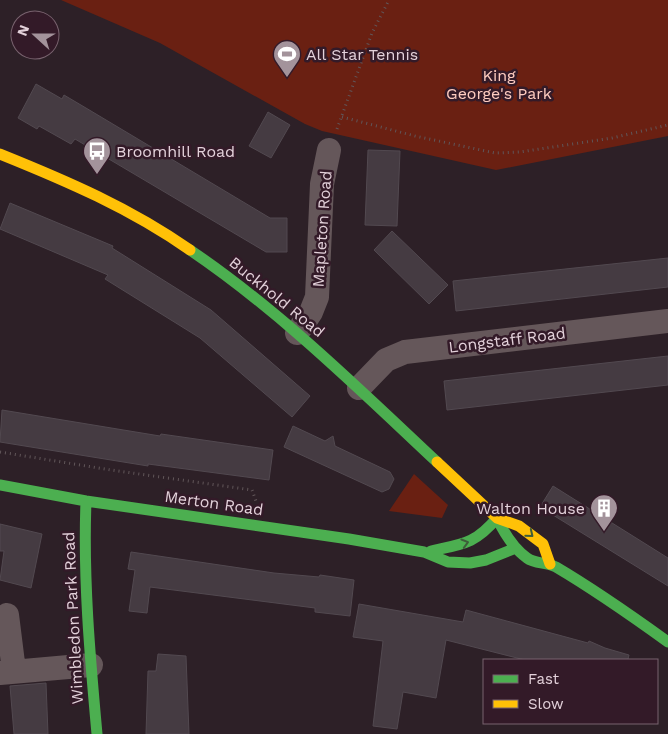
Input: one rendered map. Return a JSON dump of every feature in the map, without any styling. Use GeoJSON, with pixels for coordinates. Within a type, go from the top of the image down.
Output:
{"type":"FeatureCollection","features":[{"type":"Feature","properties":{"kind":"main road","name":"Buckhold Road"},"geometry":{"type":"LineString","coordinates":[[0,154],[70,183],[141,218],[228,277],[297,333],[359,388],[497,518]]}},
{"type":"Feature","properties":{"kind":"main road","name":"Merton Road"},"geometry":{"type":"LineString","coordinates":[[0,485],[86,501],[265,526],[424,552],[448,562],[470,563],[492,558],[516,548]]}},
{"type":"Feature","properties":{"kind":"main road","name":"Wimbledon Park Road"},"geometry":{"type":"LineString","coordinates":[[86,501],[84,522],[91,665],[97,734]]}},
{"type":"Feature","properties":{"kind":"main road"},"geometry":{"type":"LineString","coordinates":[[497,518],[503,534],[529,559],[550,564],[668,642]]}},
{"type":"Feature","properties":{"kind":"main road"},"geometry":{"type":"LineString","coordinates":[[497,518],[519,526],[542,544],[550,564]]}},
{"type":"Feature","properties":{"kind":"main road","name":"Merton Road"},"geometry":{"type":"LineString","coordinates":[[424,552],[470,543],[479,538],[497,518]]}},
{"type":"Feature","properties":{"kind":"street","name":"Mapleton Road"},"geometry":{"type":"LineString","coordinates":[[297,333],[311,312],[317,297],[322,184],[329,150]]}},
{"type":"Feature","properties":{"kind":"street","name":"Longstaff Road"},"geometry":{"type":"LineString","coordinates":[[359,388],[386,360],[405,352],[668,321]]}},
{"type":"Feature","properties":{"kind":"street"},"geometry":{"type":"LineString","coordinates":[[7,615],[7,672],[91,665]]}},
{"type":"Feature","properties":{"kind":"path"},"geometry":{"type":"LineString","coordinates":[[329,150],[372,33],[389,0]]}},
{"type":"Feature","properties":{"kind":"path"},"geometry":{"type":"LineString","coordinates":[[342,117],[414,136],[495,153],[520,152],[612,138],[668,125]]}},
{"type":"Feature","properties":{"kind":"path"},"geometry":{"type":"LineString","coordinates":[[0,452],[252,490],[256,501]]}},
{"type":"Feature","properties":{"kind":"green space","name":"King George's Park"},"geometry":{"type":"Polygon","coordinates":[[[61,0],[668,0],[668,136],[496,170],[322,131],[305,124],[160,43],[61,0]]]}},
{"type":"Feature","properties":{"kind":"green space"},"geometry":{"type":"Polygon","coordinates":[[[414,474],[448,505],[442,518],[389,511],[414,474]]]}},
{"type":"Feature","properties":{"kind":"building"},"geometry":{"type":"Polygon","coordinates":[[[36,84],[62,99],[64,95],[270,218],[287,218],[287,252],[266,252],[75,139],[71,144],[39,126],[37,129],[18,118],[36,84]]]}},
{"type":"Feature","properties":{"kind":"building"},"geometry":{"type":"Polygon","coordinates":[[[268,112],[290,125],[271,158],[249,146],[268,112]]]}},
{"type":"Feature","properties":{"kind":"building"},"geometry":{"type":"Polygon","coordinates":[[[368,150],[400,151],[397,226],[365,225],[368,150]]]}},
{"type":"Feature","properties":{"kind":"building"},"geometry":{"type":"Polygon","coordinates":[[[10,203],[113,246],[112,248],[211,310],[310,396],[292,417],[200,338],[105,279],[108,275],[0,229],[10,203]]]}},
{"type":"Feature","properties":{"kind":"building"},"geometry":{"type":"Polygon","coordinates":[[[392,231],[448,285],[429,304],[374,250],[392,231]]]}},
{"type":"Feature","properties":{"kind":"building"},"geometry":{"type":"Polygon","coordinates":[[[668,258],[668,287],[456,311],[453,281],[668,258]]]}},
{"type":"Feature","properties":{"kind":"building"},"geometry":{"type":"Polygon","coordinates":[[[668,356],[668,385],[447,410],[444,381],[668,356]]]}},
{"type":"Feature","properties":{"kind":"building"},"geometry":{"type":"Polygon","coordinates":[[[2,410],[160,436],[161,434],[273,450],[269,480],[148,464],[148,466],[0,442],[2,410]]]}},
{"type":"Feature","properties":{"kind":"building"},"geometry":{"type":"Polygon","coordinates":[[[293,426],[325,441],[333,436],[335,446],[390,472],[394,479],[389,489],[382,492],[284,447],[293,426]]]}},
{"type":"Feature","properties":{"kind":"building","name":"Walton House"},"geometry":{"type":"Polygon","coordinates":[[[553,486],[668,558],[668,586],[540,507],[553,486]]]}},
{"type":"Feature","properties":{"kind":"building"},"geometry":{"type":"Polygon","coordinates":[[[0,524],[42,534],[31,588],[0,580],[4,551],[0,551],[0,524]]]}},
{"type":"Feature","properties":{"kind":"building"},"geometry":{"type":"Polygon","coordinates":[[[131,552],[274,573],[319,577],[320,575],[354,580],[350,616],[315,612],[315,608],[150,587],[147,613],[129,611],[135,570],[128,569],[131,552]]]}},
{"type":"Feature","properties":{"kind":"building"},"geometry":{"type":"Polygon","coordinates":[[[359,604],[463,622],[466,610],[588,643],[589,641],[629,655],[628,659],[521,659],[446,640],[436,698],[403,692],[397,729],[373,726],[383,641],[353,637],[359,604]]]}},
{"type":"Feature","properties":{"kind":"building"},"geometry":{"type":"Polygon","coordinates":[[[158,654],[186,656],[189,734],[146,734],[148,671],[156,671],[158,654]]]}},
{"type":"Feature","properties":{"kind":"building"},"geometry":{"type":"Polygon","coordinates":[[[46,683],[48,734],[14,734],[10,686],[46,683]]]}},
{"type":"Feature","properties":{"kind":"traffic: fast"},"geometry":{"type":"LineString","coordinates":[[190,250],[287,324],[348,378],[437,462]]}},
{"type":"Feature","properties":{"kind":"traffic: fast"},"geometry":{"type":"LineString","coordinates":[[0,485],[86,501],[349,539],[424,552],[448,562],[470,563],[486,560],[516,548]]}},
{"type":"Feature","properties":{"kind":"traffic: fast"},"geometry":{"type":"LineString","coordinates":[[86,501],[86,588],[97,734]]}},
{"type":"Feature","properties":{"kind":"traffic: fast"},"geometry":{"type":"LineString","coordinates":[[431,551],[468,542],[482,533],[497,518]]}},
{"type":"Feature","properties":{"kind":"traffic: fast"},"geometry":{"type":"LineString","coordinates":[[497,518],[509,540],[527,558],[556,567],[613,603],[668,642]]}},
{"type":"Feature","properties":{"kind":"traffic: slow"},"geometry":{"type":"LineString","coordinates":[[0,154],[98,196],[144,221],[190,250]]}},
{"type":"Feature","properties":{"kind":"traffic: slow"},"geometry":{"type":"LineString","coordinates":[[437,462],[497,518],[519,526],[543,544],[550,564]]}},
{"type":"Feature","properties":{"kind":"place","name":"All Star Tennis"},"geometry":{"type":"Point","coordinates":[287,78]}},
{"type":"Feature","properties":{"kind":"place","name":"Broomhill Road"},"geometry":{"type":"Point","coordinates":[97,175]}},
{"type":"Feature","properties":{"kind":"place","name":"Walton House"},"geometry":{"type":"Point","coordinates":[604,532]}}]}
